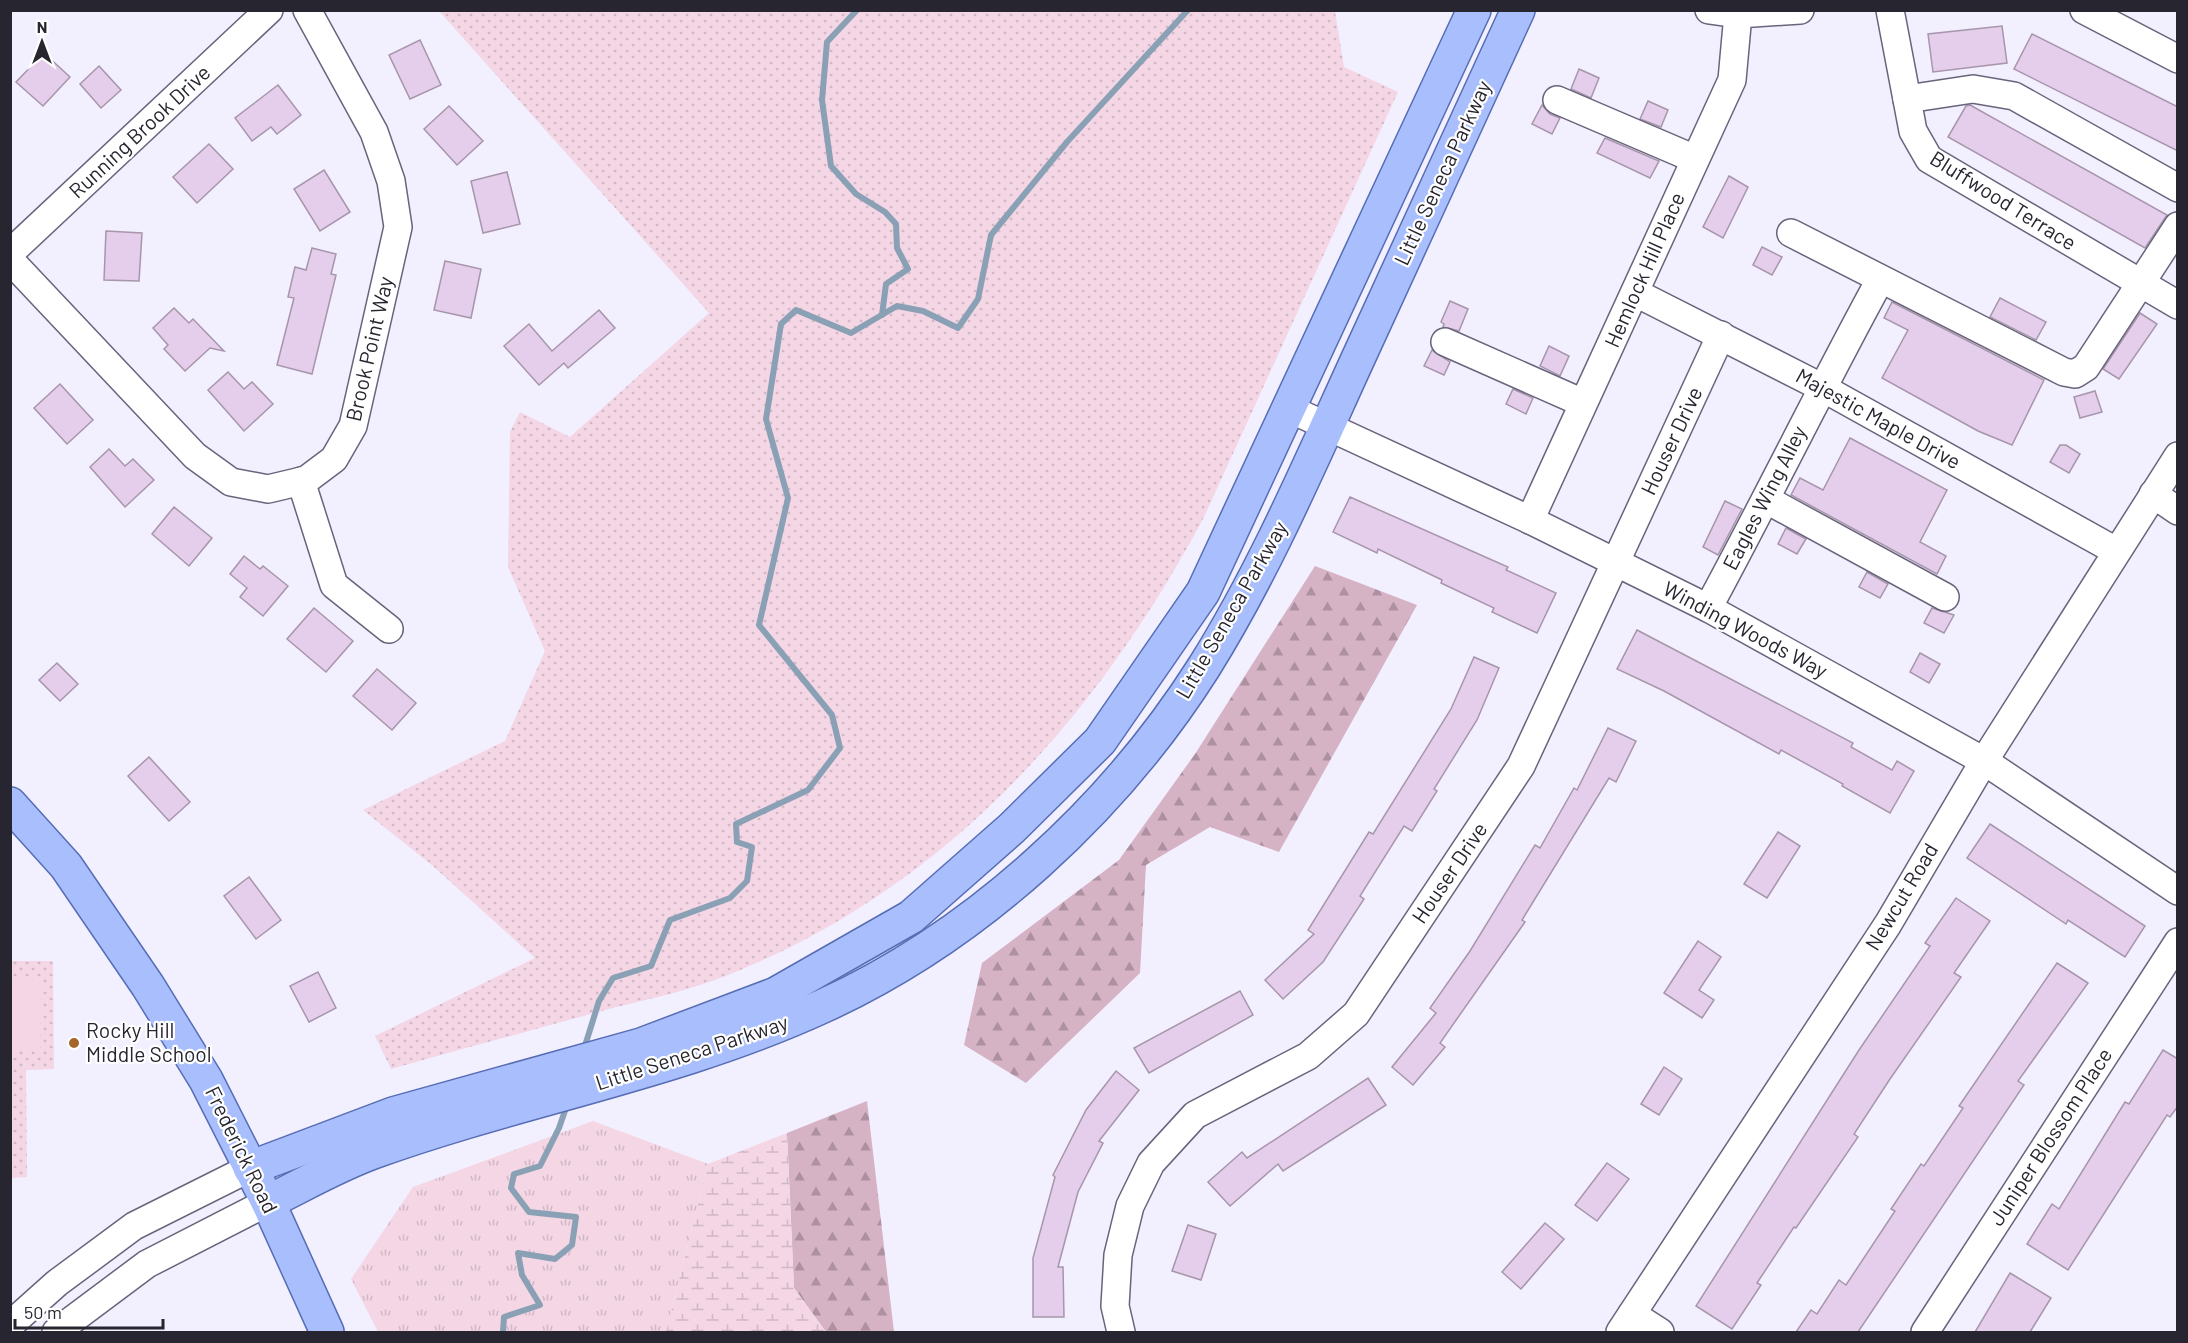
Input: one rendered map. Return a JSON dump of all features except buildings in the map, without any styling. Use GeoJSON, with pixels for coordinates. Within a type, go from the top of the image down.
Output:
{"type":"FeatureCollection","features":[{"type":"Feature","properties":{"kind":"main road","name":"Little Seneca Parkway"},"geometry":{"type":"LineString","coordinates":[[644,1058],[776,994],[911,917],[1012,828],[1100,741],[1203,592],[1290,409],[1377,214],[1474,10]]}},
{"type":"Feature","properties":{"kind":"main road","name":"Little Seneca Parkway"},"geometry":{"type":"LineString","coordinates":[[250,1168],[393,1114],[528,1089],[644,1058],[761,1034],[829,1004],[921,952],[978,912],[1062,841],[1139,759],[1203,668],[1265,559],[1518,10]]}},
{"type":"Feature","properties":{"kind":"main road","name":"Frederick Road"},"geometry":{"type":"LineString","coordinates":[[10,804],[66,866],[148,986],[206,1080],[268,1202],[327,1332]]}},
{"type":"Feature","properties":{"kind":"main road","name":"Little Seneca Parkway"},"geometry":{"type":"LineString","coordinates":[[268,1202],[372,1152],[528,1089]]}},
{"type":"Feature","properties":{"kind":"street","name":"Running Brook Drive"},"geometry":{"type":"LineString","coordinates":[[10,253],[269,10]]}},
{"type":"Feature","properties":{"kind":"street","name":"Brook Point Way"},"geometry":{"type":"LineString","coordinates":[[10,260],[195,456],[231,482],[268,489],[301,481],[334,459],[353,426],[398,227],[391,181],[374,132],[307,10]]}},
{"type":"Feature","properties":{"kind":"street"},"geometry":{"type":"LineString","coordinates":[[1709,10],[1738,14],[1800,10]]}},
{"type":"Feature","properties":{"kind":"street","name":"Bluffwood Terrace"},"geometry":{"type":"LineString","coordinates":[[1890,10],[1913,131],[1929,159],[2178,305]]}},
{"type":"Feature","properties":{"kind":"street"},"geometry":{"type":"LineString","coordinates":[[2084,10],[2178,59]]}},
{"type":"Feature","properties":{"kind":"street","name":"Hemlock Hill Place"},"geometry":{"type":"LineString","coordinates":[[1530,520],[1732,80],[1738,14]]}},
{"type":"Feature","properties":{"kind":"street"},"geometry":{"type":"LineString","coordinates":[[1907,99],[1973,89],[2014,96],[2178,188]]}},
{"type":"Feature","properties":{"kind":"street"},"geometry":{"type":"LineString","coordinates":[[1557,100],[1695,159]]}},
{"type":"Feature","properties":{"kind":"street"},"geometry":{"type":"LineString","coordinates":[[1791,233],[2064,372],[2075,374],[2086,367],[2178,226]]}},
{"type":"Feature","properties":{"kind":"street","name":"Eagles Wing Alley"},"geometry":{"type":"LineString","coordinates":[[1708,608],[1767,500],[1821,387],[1880,280]]}},
{"type":"Feature","properties":{"kind":"street","name":"Majestic Maple Drive"},"geometry":{"type":"LineString","coordinates":[[1636,293],[1821,387],[2116,551]]}},
{"type":"Feature","properties":{"kind":"street","name":"Houser Drive"},"geometry":{"type":"LineString","coordinates":[[1121,1332],[1115,1306],[1118,1255],[1130,1206],[1151,1163],[1195,1115],[1308,1056],[1356,1014],[1521,766],[1721,335]]}},
{"type":"Feature","properties":{"kind":"street"},"geometry":{"type":"LineString","coordinates":[[1444,342],[1583,403]]}},
{"type":"Feature","properties":{"kind":"street","name":"Winding Woods Way"},"geometry":{"type":"LineString","coordinates":[[1290,409],[1530,520],[1708,608],[1984,761],[2178,891]]}},
{"type":"Feature","properties":{"kind":"street","name":"Newcut Road"},"geometry":{"type":"LineString","coordinates":[[1626,1323],[1887,924],[1984,761],[2178,456]]}},
{"type":"Feature","properties":{"kind":"street"},"geometry":{"type":"LineString","coordinates":[[301,481],[334,585],[389,629]]}},
{"type":"Feature","properties":{"kind":"street"},"geometry":{"type":"LineString","coordinates":[[2153,494],[2178,511]]}},
{"type":"Feature","properties":{"kind":"street"},"geometry":{"type":"LineString","coordinates":[[1767,500],[1945,597]]}},
{"type":"Feature","properties":{"kind":"street","name":"Juniper Blossom Place"},"geometry":{"type":"LineString","coordinates":[[1925,1332],[2178,942]]}},
{"type":"Feature","properties":{"kind":"street","name":"Little Seneca Parkway"},"geometry":{"type":"LineString","coordinates":[[10,1325],[57,1283],[134,1226],[250,1168]]}},
{"type":"Feature","properties":{"kind":"street","name":"Little Seneca Parkway"},"geometry":{"type":"LineString","coordinates":[[56,1332],[147,1264],[268,1202]]}},
{"type":"Feature","properties":{"kind":"street"},"geometry":{"type":"LineString","coordinates":[[1626,1323],[1660,1332]]}},
{"type":"Feature","properties":{"kind":"green space"},"geometry":{"type":"Polygon","coordinates":[[[439,11],[1335,11],[1344,67],[1398,92],[1203,519],[1160,593],[1113,664],[1061,730],[1004,792],[942,848],[875,898],[802,941],[723,977],[391,1069],[375,1036],[535,958],[433,866],[363,810],[505,741],[545,651],[508,567],[510,432],[520,412],[570,437],[709,313],[439,11]]]}},
{"type":"Feature","properties":{"kind":"green space"},"geometry":{"type":"Polygon","coordinates":[[[1315,566],[1417,605],[1279,852],[1210,827],[1146,865],[1140,973],[1026,1083],[964,1045],[982,963],[1119,860],[1195,754],[1315,566]]]}},
{"type":"Feature","properties":{"kind":"green space"},"geometry":{"type":"Polygon","coordinates":[[[10,961],[53,961],[54,1069],[26,1070],[27,1177],[11,1178],[10,961]]]}},
{"type":"Feature","properties":{"kind":"green space"},"geometry":{"type":"Polygon","coordinates":[[[11,980],[41,980],[40,1050],[11,1050],[11,980]]]}},
{"type":"Feature","properties":{"kind":"green space"},"geometry":{"type":"Polygon","coordinates":[[[867,1101],[894,1332],[826,1332],[794,1288],[787,1133],[867,1101]]]}},
{"type":"Feature","properties":{"kind":"green space"},"geometry":{"type":"Polygon","coordinates":[[[593,1121],[708,1164],[666,1332],[378,1332],[351,1279],[413,1187],[593,1121]]]}},
{"type":"Feature","properties":{"kind":"green space"},"geometry":{"type":"Polygon","coordinates":[[[787,1133],[794,1288],[826,1332],[666,1332],[708,1164],[787,1133]]]}},
{"type":"Feature","properties":{"kind":"waterway"},"geometry":{"type":"LineString","coordinates":[[857,10],[827,42],[822,100],[831,166],[856,194],[885,212],[896,224],[897,248],[908,269],[886,284],[882,315]]}},
{"type":"Feature","properties":{"kind":"waterway"},"geometry":{"type":"LineString","coordinates":[[584,1049],[599,1001],[613,978],[651,966],[670,920],[730,898],[747,881],[752,847],[737,842],[736,824],[808,790],[840,748],[832,715],[759,625],[788,498],[766,419],[781,324],[796,310],[851,333],[897,306],[923,311],[958,328],[978,299],[991,235],[1067,142],[1188,10]]}},
{"type":"Feature","properties":{"kind":"waterway"},"geometry":{"type":"LineString","coordinates":[[503,1332],[504,1317],[540,1305],[522,1275],[518,1253],[555,1259],[572,1245],[576,1217],[529,1212],[511,1188],[514,1174],[540,1166],[559,1128],[567,1105]]}},
{"type":"Feature","properties":{"kind":"place","name":"Rocky Hill Middle School"},"geometry":{"type":"Point","coordinates":[74,1043]}}]}
